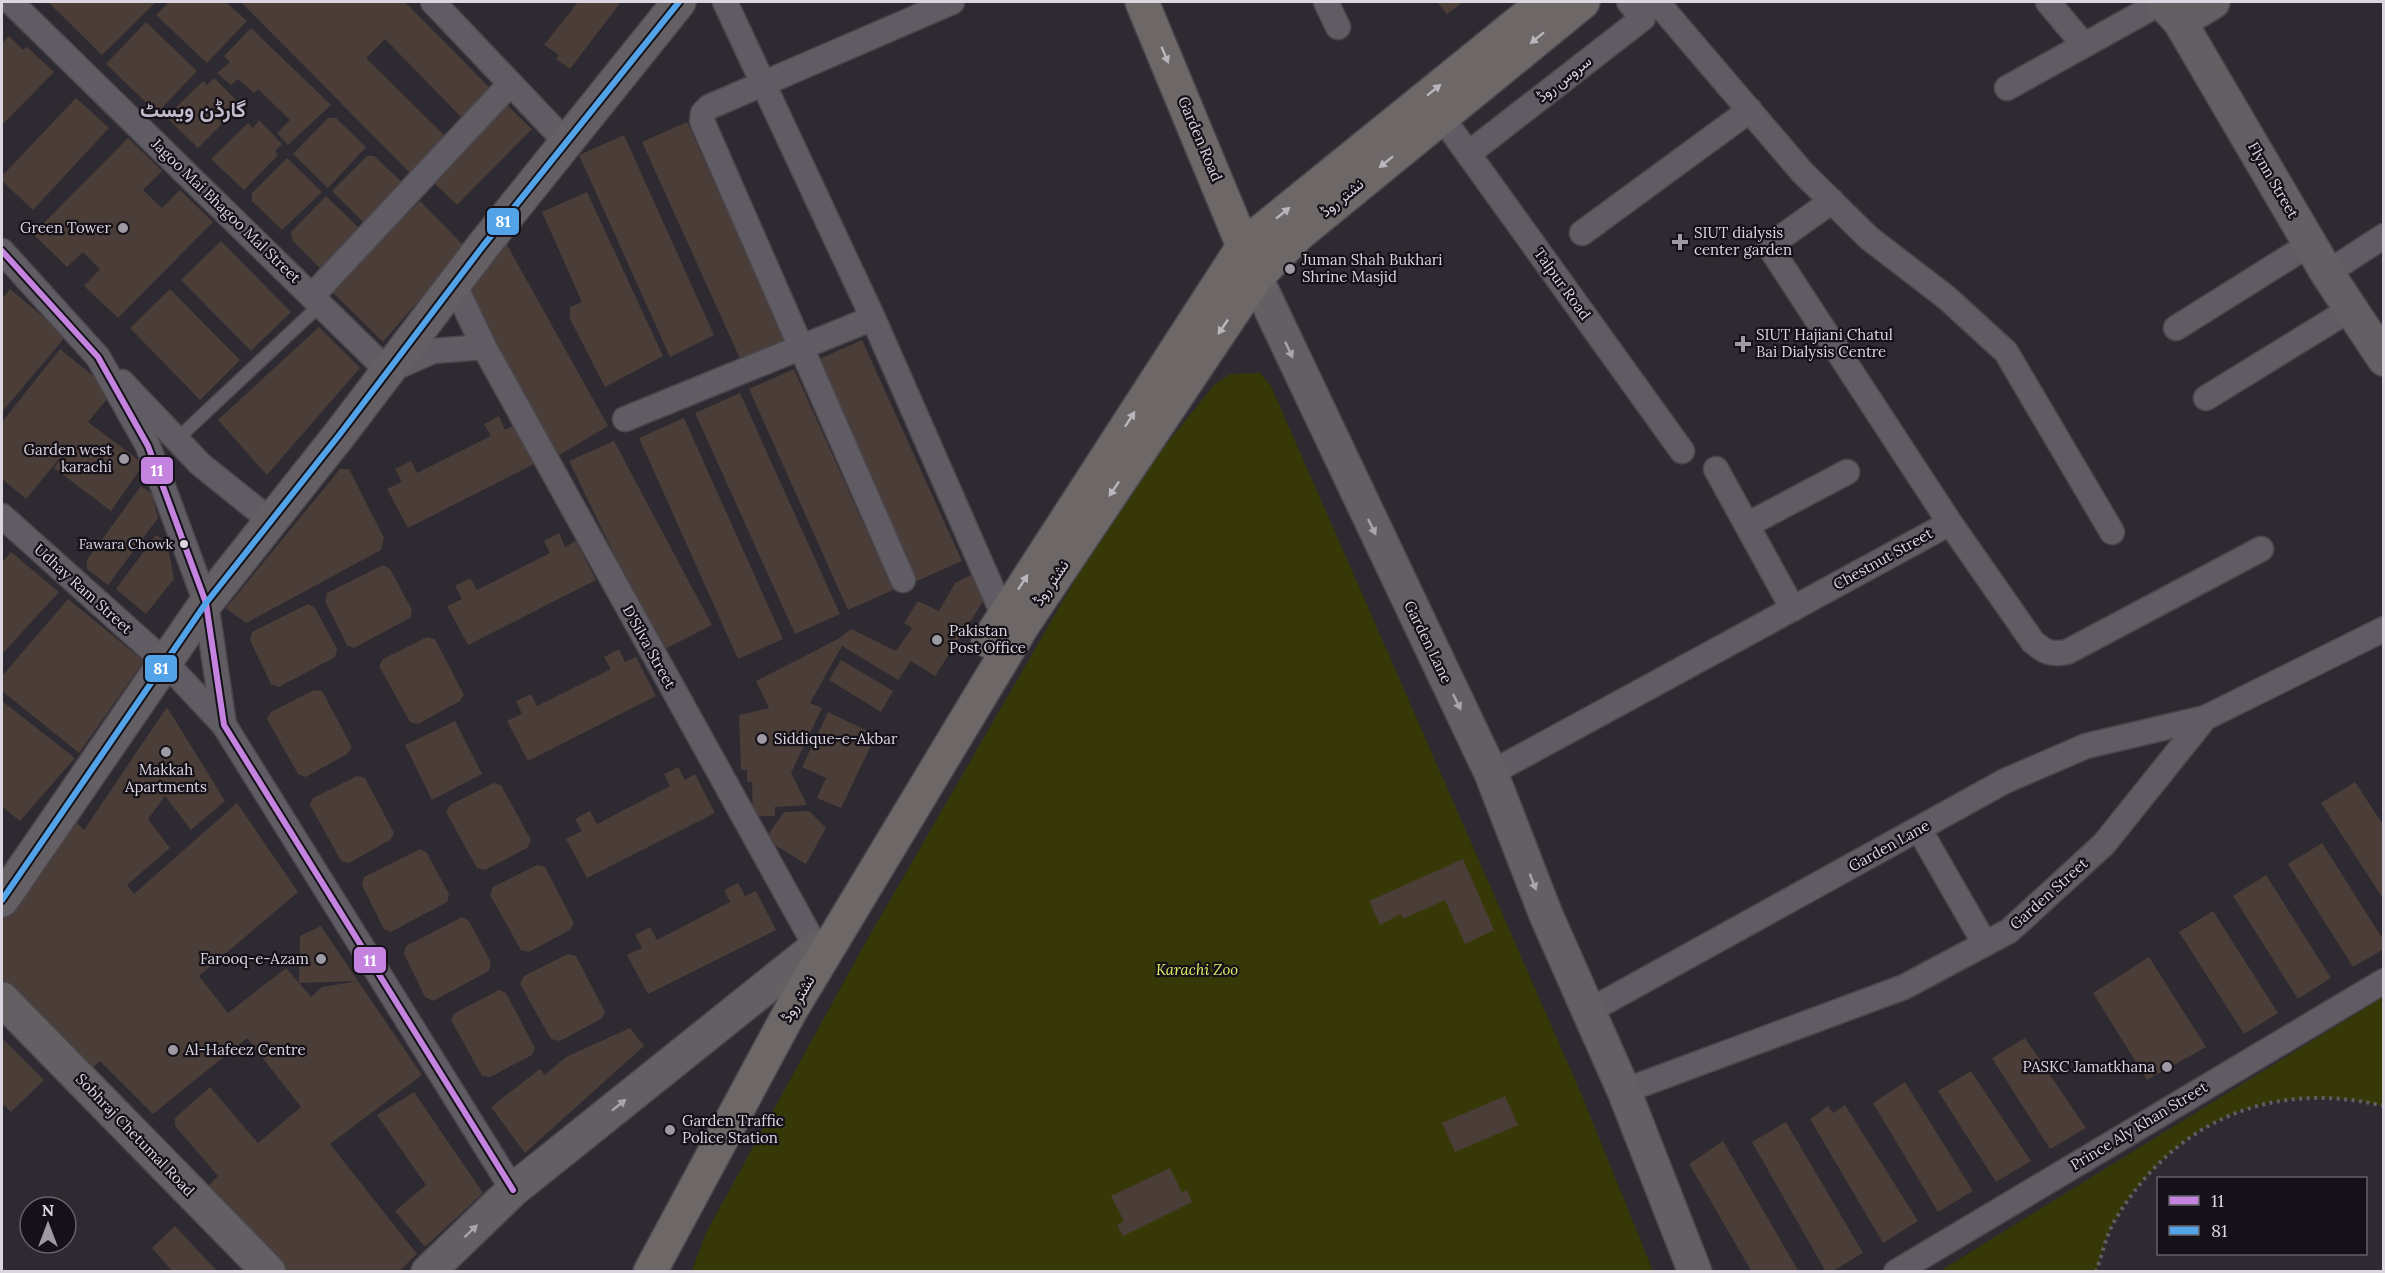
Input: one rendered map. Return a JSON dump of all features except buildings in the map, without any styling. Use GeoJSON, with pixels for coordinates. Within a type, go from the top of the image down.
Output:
{"type":"FeatureCollection","features":[{"type":"Feature","properties":{"kind":"main road","name":"Garden Road"},"geometry":{"type":"LineString","coordinates":[[1142,2],[1256,278]]}},
{"type":"Feature","properties":{"kind":"main road","name":"نشتر روڈ"},"geometry":{"type":"LineString","coordinates":[[631,1272],[758,1044],[1013,619],[1244,245],[1544,2]]}},
{"type":"Feature","properties":{"kind":"main road","name":"نشتر روڈ"},"geometry":{"type":"LineString","coordinates":[[650,1272],[791,1010],[1013,619],[1256,278],[1299,234],[1583,2]]}},
{"type":"Feature","properties":{"kind":"street","name":"Jagoo Mai Bhagoo Mal Street"},"geometry":{"type":"LineString","coordinates":[[11,2],[388,371]]}},
{"type":"Feature","properties":{"kind":"street"},"geometry":{"type":"LineString","coordinates":[[434,2],[567,142]]}},
{"type":"Feature","properties":{"kind":"street"},"geometry":{"type":"LineString","coordinates":[[2,900],[207,603],[454,284],[679,2]]}},
{"type":"Feature","properties":{"kind":"street"},"geometry":{"type":"LineString","coordinates":[[725,2],[1013,619]]}},
{"type":"Feature","properties":{"kind":"street"},"geometry":{"type":"LineString","coordinates":[[903,580],[702,121],[703,113],[709,107],[952,2]]}},
{"type":"Feature","properties":{"kind":"street"},"geometry":{"type":"LineString","coordinates":[[1326,2],[1338,27]]}},
{"type":"Feature","properties":{"kind":"street","name":"سروس روڈ"},"geometry":{"type":"LineString","coordinates":[[1468,154],[1643,18],[1629,2]]}},
{"type":"Feature","properties":{"kind":"street"},"geometry":{"type":"LineString","coordinates":[[1657,2],[1802,172],[1869,238],[1947,298],[2006,352],[2112,532]]}},
{"type":"Feature","properties":{"kind":"street"},"geometry":{"type":"LineString","coordinates":[[2048,2],[2084,45]]}},
{"type":"Feature","properties":{"kind":"street"},"geometry":{"type":"LineString","coordinates":[[2007,88],[2084,45],[2168,9],[2213,2]]}},
{"type":"Feature","properties":{"kind":"street","name":"Flynn Street"},"geometry":{"type":"LineString","coordinates":[[2168,9],[2349,310],[2384,359]]}},
{"type":"Feature","properties":{"kind":"street"},"geometry":{"type":"LineString","coordinates":[[316,300],[510,84]]}},
{"type":"Feature","properties":{"kind":"street"},"geometry":{"type":"LineString","coordinates":[[1582,233],[1750,110]]}},
{"type":"Feature","properties":{"kind":"street","name":"Talpur Road"},"geometry":{"type":"LineString","coordinates":[[1441,116],[1682,451]]}},
{"type":"Feature","properties":{"kind":"street","name":"Chestnut Street"},"geometry":{"type":"LineString","coordinates":[[1491,773],[1950,523],[1769,246],[1832,201]]}},
{"type":"Feature","properties":{"kind":"street"},"geometry":{"type":"LineString","coordinates":[[2327,273],[2384,236]]}},
{"type":"Feature","properties":{"kind":"street"},"geometry":{"type":"LineString","coordinates":[[2176,328],[2310,244]]}},
{"type":"Feature","properties":{"kind":"street"},"geometry":{"type":"LineString","coordinates":[[2,251],[176,440],[200,464],[271,521]]}},
{"type":"Feature","properties":{"kind":"street","name":"Garden Lane"},"geometry":{"type":"LineString","coordinates":[[1256,278],[1491,773],[1546,915],[1587,1012],[1624,1091],[1695,1272]]}},
{"type":"Feature","properties":{"kind":"street","name":"D'Silva Street"},"geometry":{"type":"LineString","coordinates":[[454,284],[483,347],[816,947]]}},
{"type":"Feature","properties":{"kind":"street"},"geometry":{"type":"LineString","coordinates":[[2206,398],[2349,310]]}},
{"type":"Feature","properties":{"kind":"street"},"geometry":{"type":"LineString","coordinates":[[625,419],[873,318]]}},
{"type":"Feature","properties":{"kind":"street"},"geometry":{"type":"LineString","coordinates":[[388,371],[433,351],[483,347]]}},
{"type":"Feature","properties":{"kind":"street"},"geometry":{"type":"LineString","coordinates":[[98,357],[148,446],[207,603],[224,725],[513,1190]]}},
{"type":"Feature","properties":{"kind":"street"},"geometry":{"type":"LineString","coordinates":[[1716,469],[1792,609]]}},
{"type":"Feature","properties":{"kind":"street"},"geometry":{"type":"LineString","coordinates":[[1747,525],[1847,472]]}},
{"type":"Feature","properties":{"kind":"street","name":"Udhay Ram Street"},"geometry":{"type":"LineString","coordinates":[[2,516],[165,662],[224,725]]}},
{"type":"Feature","properties":{"kind":"street"},"geometry":{"type":"LineString","coordinates":[[1950,523],[2033,642],[2044,652],[2055,654],[2067,652],[2261,549]]}},
{"type":"Feature","properties":{"kind":"street","name":"Garden Street"},"geometry":{"type":"LineString","coordinates":[[1624,1091],[1904,987],[2009,931],[2104,844],[2205,718],[2384,630]]}},
{"type":"Feature","properties":{"kind":"street","name":"Garden Lane"},"geometry":{"type":"LineString","coordinates":[[1587,1012],[2005,781],[2086,746],[2205,718]]}},
{"type":"Feature","properties":{"kind":"street"},"geometry":{"type":"LineString","coordinates":[[1919,829],[1985,944]]}},
{"type":"Feature","properties":{"kind":"street"},"geometry":{"type":"LineString","coordinates":[[428,1272],[513,1190],[816,947]]}},
{"type":"Feature","properties":{"kind":"street","name":"Prince Aly Khan Street"},"geometry":{"type":"LineString","coordinates":[[1896,1272],[2384,981]]}},
{"type":"Feature","properties":{"kind":"street","name":"Sobhraj Chetumal Road"},"geometry":{"type":"LineString","coordinates":[[2,999],[269,1272]]}},
{"type":"Feature","properties":{"kind":"lane"},"geometry":{"type":"LineString","coordinates":[[176,440],[316,300]]}},
{"type":"Feature","properties":{"kind":"path"},"geometry":{"type":"LineString","coordinates":[[2096,1272],[2114,1222],[2150,1170],[2198,1130],[2256,1105],[2319,1096],[2384,1106]]}},
{"type":"Feature","properties":{"kind":"green space","name":"Karachi Zoo"},"geometry":{"type":"Polygon","coordinates":[[[1260,373],[1271,386],[1580,1091],[1653,1271],[691,1272],[706,1233],[863,947],[1087,559],[1156,457],[1214,385],[1230,374],[1260,373]]]}},
{"type":"Feature","properties":{"kind":"green space"},"geometry":{"type":"Polygon","coordinates":[[[2383,997],[2383,1106],[2342,1099],[2302,1098],[2265,1104],[2229,1116],[2196,1133],[2166,1157],[2139,1186],[2115,1220],[2096,1271],[1940,1271],[2383,997]]]}},
{"type":"Feature","properties":{"kind":"transit line","name":"81"},"geometry":{"type":"LineString","coordinates":[[2,900],[206,603],[340,434],[483,246],[679,2]]}},
{"type":"Feature","properties":{"kind":"transit line","name":"11"},"geometry":{"type":"LineString","coordinates":[[2,251],[98,357],[148,446],[206,603],[224,725],[513,1190]]}},
{"type":"Feature","properties":{"kind":"place","name":"Green Tower"},"geometry":{"type":"Point","coordinates":[123,228]}},
{"type":"Feature","properties":{"kind":"place","name":"SIUT dialysis center garden"},"geometry":{"type":"Point","coordinates":[1680,242]}},
{"type":"Feature","properties":{"kind":"place","name":"Juman Shah Bukhari Shrine Masjid"},"geometry":{"type":"Point","coordinates":[1290,269]}},
{"type":"Feature","properties":{"kind":"place","name":"SIUT Hajiani Chatul Bai Dialysis Centre"},"geometry":{"type":"Point","coordinates":[1743,344]}},
{"type":"Feature","properties":{"kind":"place","name":"Garden west karachi"},"geometry":{"type":"Point","coordinates":[124,459]}},
{"type":"Feature","properties":{"kind":"place","name":"Fawara Chowk"},"geometry":{"type":"Point","coordinates":[184,544]}},
{"type":"Feature","properties":{"kind":"place","name":"Pakistan Post Office"},"geometry":{"type":"Point","coordinates":[937,640]}},
{"type":"Feature","properties":{"kind":"place","name":"Siddique-e-Akbar"},"geometry":{"type":"Point","coordinates":[762,739]}},
{"type":"Feature","properties":{"kind":"place","name":"Makkah Apartments"},"geometry":{"type":"Point","coordinates":[166,752]}},
{"type":"Feature","properties":{"kind":"place","name":"Farooq-e-Azam"},"geometry":{"type":"Point","coordinates":[321,959]}},
{"type":"Feature","properties":{"kind":"place","name":"Al-Hafeez Centre"},"geometry":{"type":"Point","coordinates":[173,1050]}},
{"type":"Feature","properties":{"kind":"place","name":"PASKC Jamatkhana"},"geometry":{"type":"Point","coordinates":[2167,1067]}},
{"type":"Feature","properties":{"kind":"place","name":"Garden Traffic Police Station"},"geometry":{"type":"Point","coordinates":[670,1130]}},
{"type":"Feature","properties":{"kind":"district","name":"گارڈن ویسٹ"},"geometry":{"type":"Point","coordinates":[193,110]}}]}
